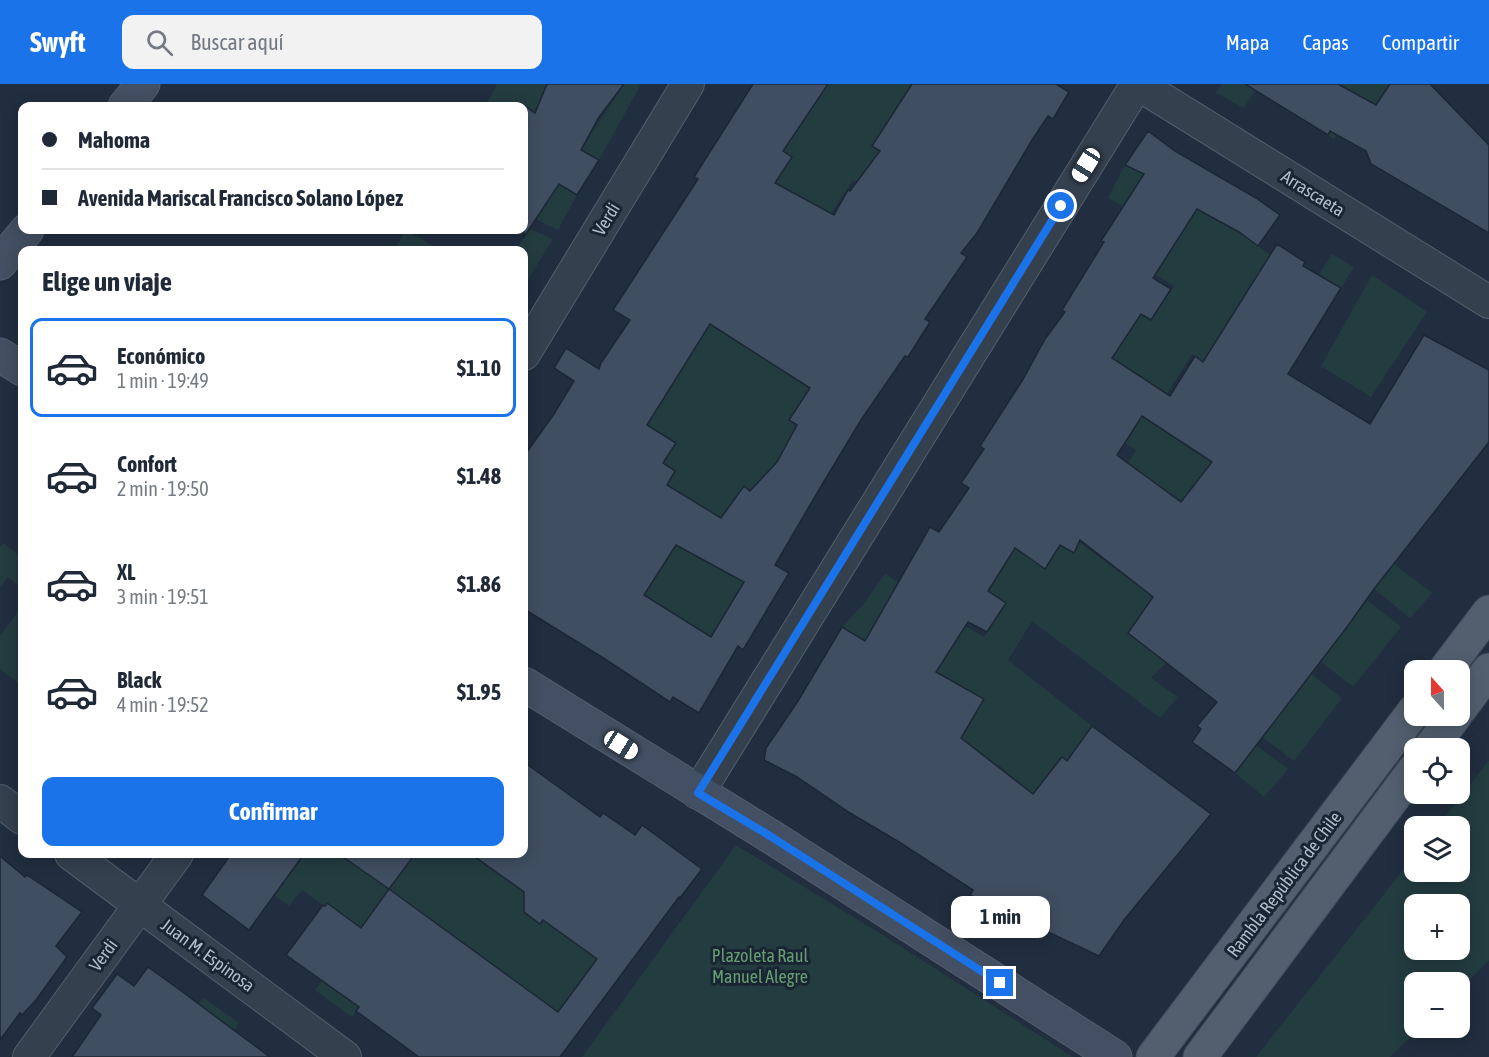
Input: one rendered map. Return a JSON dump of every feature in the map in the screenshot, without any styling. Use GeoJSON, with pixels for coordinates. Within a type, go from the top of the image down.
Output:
{"type":"FeatureCollection","features":[{"type":"Feature","properties":{"kind":"main road"},"geometry":{"type":"LineString","coordinates":[[1453,660],[1489,612]]}},
{"type":"Feature","properties":{"kind":"main road"},"geometry":{"type":"LineString","coordinates":[[1470,696],[1489,670]]}},
{"type":"Feature","properties":{"kind":"main road","name":"Rambla República de Chile"},"geometry":{"type":"LineString","coordinates":[[1153,1057],[1404,724]]}},
{"type":"Feature","properties":{"kind":"main road"},"geometry":{"type":"LineString","coordinates":[[1438,738],[1447,726]]}},
{"type":"Feature","properties":{"kind":"main road","name":"Rambla República de Chile"},"geometry":{"type":"LineString","coordinates":[[1200,1057],[1404,783]]}},
{"type":"Feature","properties":{"kind":"street"},"geometry":{"type":"LineString","coordinates":[[128,102],[144,84]]}},
{"type":"Feature","properties":{"kind":"street","name":"Verdi"},"geometry":{"type":"LineString","coordinates":[[528,347],[688,84]]}},
{"type":"Feature","properties":{"kind":"street"},"geometry":{"type":"LineString","coordinates":[[698,793],[1137,84]]}},
{"type":"Feature","properties":{"kind":"street","name":"Arrascaeta"},"geometry":{"type":"LineString","coordinates":[[1137,84],[1489,302]]}},
{"type":"Feature","properties":{"kind":"street"},"geometry":{"type":"LineString","coordinates":[[0,263],[24,234]]}},
{"type":"Feature","properties":{"kind":"street"},"geometry":{"type":"LineString","coordinates":[[0,355],[18,366]]}},
{"type":"Feature","properties":{"kind":"street"},"geometry":{"type":"LineString","coordinates":[[528,687],[770,836],[1115,1057]]}},
{"type":"Feature","properties":{"kind":"street"},"geometry":{"type":"LineString","coordinates":[[0,801],[18,815]]}},
{"type":"Feature","properties":{"kind":"street","name":"Juan M. Espinosa"},"geometry":{"type":"LineString","coordinates":[[75,858],[345,1057]]}},
{"type":"Feature","properties":{"kind":"street","name":"Verdi"},"geometry":{"type":"LineString","coordinates":[[29,1057],[174,858]]}},
{"type":"Feature","properties":{"kind":"green space"},"geometry":{"type":"Polygon","coordinates":[[[497,84],[547,84],[532,119],[528,116],[528,102],[487,102],[497,84]]]}},
{"type":"Feature","properties":{"kind":"green space"},"geometry":{"type":"Polygon","coordinates":[[[624,84],[641,84],[599,160],[581,150],[624,84]]]}},
{"type":"Feature","properties":{"kind":"green space"},"geometry":{"type":"Polygon","coordinates":[[[828,84],[912,84],[896,113],[872,146],[957,84],[868,167],[856,182],[853,180],[831,213],[803,198],[771,190],[774,146],[794,135],[828,84]]]}},
{"type":"Feature","properties":{"kind":"green space"},"geometry":{"type":"Polygon","coordinates":[[[1222,84],[1248,84],[1256,89],[1244,108],[1216,93],[1222,84]]]}},
{"type":"Feature","properties":{"kind":"green space"},"geometry":{"type":"Polygon","coordinates":[[[1338,84],[1390,84],[1382,108],[1362,97],[1334,139],[1328,135],[1352,93],[1338,84]]]}},
{"type":"Feature","properties":{"kind":"green space"},"geometry":{"type":"Polygon","coordinates":[[[1125,165],[1144,174],[1123,206],[1108,198],[1125,165]]]}},
{"type":"Feature","properties":{"kind":"green space"},"geometry":{"type":"Polygon","coordinates":[[[559,184],[577,195],[558,230],[535,219],[559,184]]]}},
{"type":"Feature","properties":{"kind":"green space"},"geometry":{"type":"Polygon","coordinates":[[[1183,202],[1239,232],[1270,255],[1238,307],[1231,385],[1192,354],[1150,421],[1203,457],[1227,452],[1210,464],[1182,501],[1151,480],[1117,482],[1136,450],[1051,398],[1141,314],[1152,320],[1174,286],[1147,269],[1162,265],[1177,241],[1183,202]]]}},
{"type":"Feature","properties":{"kind":"green space"},"geometry":{"type":"Polygon","coordinates":[[[831,213],[857,230],[819,232],[831,213]]]}},
{"type":"Feature","properties":{"kind":"green space"},"geometry":{"type":"Polygon","coordinates":[[[530,229],[553,239],[528,280],[528,246],[519,246],[530,229]]]}},
{"type":"Feature","properties":{"kind":"green space"},"geometry":{"type":"Polygon","coordinates":[[[404,234],[413,234],[433,246],[396,246],[404,234]]]}},
{"type":"Feature","properties":{"kind":"green space"},"geometry":{"type":"Polygon","coordinates":[[[1332,254],[1354,267],[1341,288],[1319,275],[1332,254]]]}},
{"type":"Feature","properties":{"kind":"green space"},"geometry":{"type":"Polygon","coordinates":[[[1372,275],[1427,312],[1371,397],[1321,366],[1372,275]]]}},
{"type":"Feature","properties":{"kind":"green space"},"geometry":{"type":"Polygon","coordinates":[[[709,302],[727,325],[724,334],[749,350],[770,313],[781,322],[759,356],[810,388],[789,420],[797,425],[777,462],[750,491],[744,487],[721,518],[667,486],[610,478],[709,302]]]}},
{"type":"Feature","properties":{"kind":"green space"},"geometry":{"type":"Polygon","coordinates":[[[689,524],[695,556],[710,564],[755,564],[692,668],[658,647],[678,616],[644,595],[689,524]]]}},
{"type":"Feature","properties":{"kind":"green space"},"geometry":{"type":"Polygon","coordinates":[[[1002,539],[1045,568],[1060,545],[1073,553],[1079,542],[1153,597],[1128,633],[1166,663],[1151,678],[1178,697],[1160,718],[1032,621],[1008,660],[1092,726],[1067,761],[1061,756],[1033,794],[997,764],[990,775],[955,747],[984,700],[951,680],[938,695],[908,675],[965,626],[984,637],[1006,604],[988,591],[1008,559],[1002,539]]]}},
{"type":"Feature","properties":{"kind":"green space"},"geometry":{"type":"Polygon","coordinates":[[[3,543],[18,554],[18,585],[7,577],[0,588],[0,548],[3,543]]]}},
{"type":"Feature","properties":{"kind":"green space"},"geometry":{"type":"Polygon","coordinates":[[[1394,564],[1432,593],[1410,618],[1374,589],[1394,564]]]}},
{"type":"Feature","properties":{"kind":"green space"},"geometry":{"type":"Polygon","coordinates":[[[885,574],[898,582],[879,616],[878,649],[842,627],[862,606],[885,574]]]}},
{"type":"Feature","properties":{"kind":"green space"},"geometry":{"type":"Polygon","coordinates":[[[1367,600],[1401,627],[1353,687],[1320,661],[1367,600]]]}},
{"type":"Feature","properties":{"kind":"green space"},"geometry":{"type":"Polygon","coordinates":[[[18,611],[18,683],[0,669],[0,636],[18,611]]]}},
{"type":"Feature","properties":{"kind":"green space"},"geometry":{"type":"Polygon","coordinates":[[[1311,674],[1342,698],[1294,761],[1262,737],[1311,674]]]}},
{"type":"Feature","properties":{"kind":"green space"},"geometry":{"type":"Polygon","coordinates":[[[1256,745],[1288,769],[1264,797],[1235,773],[1256,745]]]}},
{"type":"Feature","properties":{"kind":"green space"},"geometry":{"type":"Polygon","coordinates":[[[1489,760],[1489,960],[1470,979],[1470,972],[1404,972],[1404,1038],[1410,1038],[1390,1057],[1256,1057],[1404,869],[1404,882],[1470,882],[1470,816],[1446,816],[1455,804],[1470,804],[1470,785],[1489,760]]]}},
{"type":"Feature","properties":{"kind":"green space","name":"Plazoleta Raul Manuel Alegre"},"geometry":{"type":"Polygon","coordinates":[[[736,845],[886,937],[1073,1057],[582,1057],[736,845]]]}},
{"type":"Feature","properties":{"kind":"green space"},"geometry":{"type":"Polygon","coordinates":[[[535,857],[528,915],[540,924],[543,920],[623,924],[558,1012],[389,890],[361,928],[302,890],[289,906],[259,884],[278,858],[359,858],[354,864],[388,889],[412,858],[476,858],[501,876],[535,857]]]}},
{"type":"Feature","properties":{"kind":"green space"},"geometry":{"type":"Polygon","coordinates":[[[330,969],[372,990],[352,1017],[315,990],[330,969]]]}},
{"type":"Feature","properties":{"kind":"green space"},"geometry":{"type":"Polygon","coordinates":[[[204,998],[239,1023],[234,1030],[198,1004],[204,998]]]}},
{"type":"Feature","properties":{"kind":"building"},"geometry":{"type":"Polygon","coordinates":[[[547,84],[624,84],[599,117],[581,150],[599,160],[577,195],[559,184],[528,231],[528,108],[535,113],[547,84]]]}},
{"type":"Feature","properties":{"kind":"building"},"geometry":{"type":"Polygon","coordinates":[[[753,84],[828,84],[783,151],[792,157],[775,183],[834,215],[848,190],[850,191],[880,151],[872,146],[912,84],[1056,84],[1069,92],[1053,119],[1048,116],[1032,140],[977,233],[961,253],[967,257],[925,319],[930,322],[908,357],[905,356],[861,420],[820,488],[775,565],[789,573],[743,650],[738,646],[699,713],[673,697],[670,702],[528,611],[528,450],[574,381],[554,368],[566,348],[599,369],[630,320],[613,310],[698,179],[694,177],[753,84]],[[710,324],[647,425],[676,443],[663,463],[675,471],[667,485],[721,518],[744,486],[750,491],[777,462],[797,425],[789,420],[810,388],[710,324]],[[676,545],[644,595],[711,637],[744,582],[676,545]]]}},
{"type":"Feature","properties":{"kind":"building"},"geometry":{"type":"Polygon","coordinates":[[[1245,84],[1338,84],[1376,105],[1390,84],[1430,84],[1489,145],[1489,233],[1371,164],[1366,151],[1330,131],[1328,135],[1245,84]]]}},
{"type":"Feature","properties":{"kind":"building"},"geometry":{"type":"Polygon","coordinates":[[[1148,131],[1175,151],[1256,198],[1280,215],[1258,246],[1239,232],[1197,209],[1153,278],[1171,289],[1151,320],[1141,314],[1112,358],[1170,396],[1195,356],[1203,362],[1277,244],[1305,262],[1303,266],[1341,288],[1288,374],[1370,424],[1424,335],[1489,370],[1489,442],[1235,773],[1192,742],[1201,729],[1197,726],[1217,702],[1128,633],[1153,597],[1080,540],[1074,553],[1060,545],[1045,569],[1015,548],[988,591],[1006,603],[987,632],[968,622],[936,672],[984,699],[961,738],[1033,794],[1062,757],[1067,761],[1092,726],[1211,814],[1124,920],[1099,956],[970,895],[973,890],[797,777],[764,760],[766,748],[798,701],[842,627],[865,641],[930,527],[939,532],[969,488],[961,483],[984,449],[980,446],[1022,381],[1045,339],[1065,312],[1062,310],[1104,242],[1101,241],[1144,174],[1125,165],[1148,131]],[[1142,416],[1117,455],[1181,502],[1212,462],[1142,416]]]}},
{"type":"Feature","properties":{"kind":"building"},"geometry":{"type":"Polygon","coordinates":[[[528,765],[600,817],[603,813],[635,835],[642,825],[702,869],[560,1057],[419,1057],[356,1011],[359,1007],[286,955],[323,905],[327,903],[361,928],[389,889],[558,1012],[597,959],[543,920],[540,924],[524,912],[524,892],[477,858],[528,858],[528,765]]]}},
{"type":"Feature","properties":{"kind":"building"},"geometry":{"type":"Polygon","coordinates":[[[0,856],[25,877],[27,875],[82,912],[56,946],[67,957],[36,1000],[22,1015],[20,1013],[0,1040],[0,856]]]}},
{"type":"Feature","properties":{"kind":"building"},"geometry":{"type":"Polygon","coordinates":[[[228,858],[301,858],[249,930],[202,895],[228,858]]]}},
{"type":"Feature","properties":{"kind":"building"},"geometry":{"type":"Polygon","coordinates":[[[345,858],[412,858],[389,889],[345,858]]]}},
{"type":"Feature","properties":{"kind":"building"},"geometry":{"type":"Polygon","coordinates":[[[148,967],[270,1057],[72,1057],[101,1015],[92,1008],[117,974],[134,986],[148,967]]]}},
{"type":"Feature","properties":{"kind":"route"},"geometry":{"type":"LineString","coordinates":[[1000,983],[770,836],[698,793],[1061,206]]}}]}
